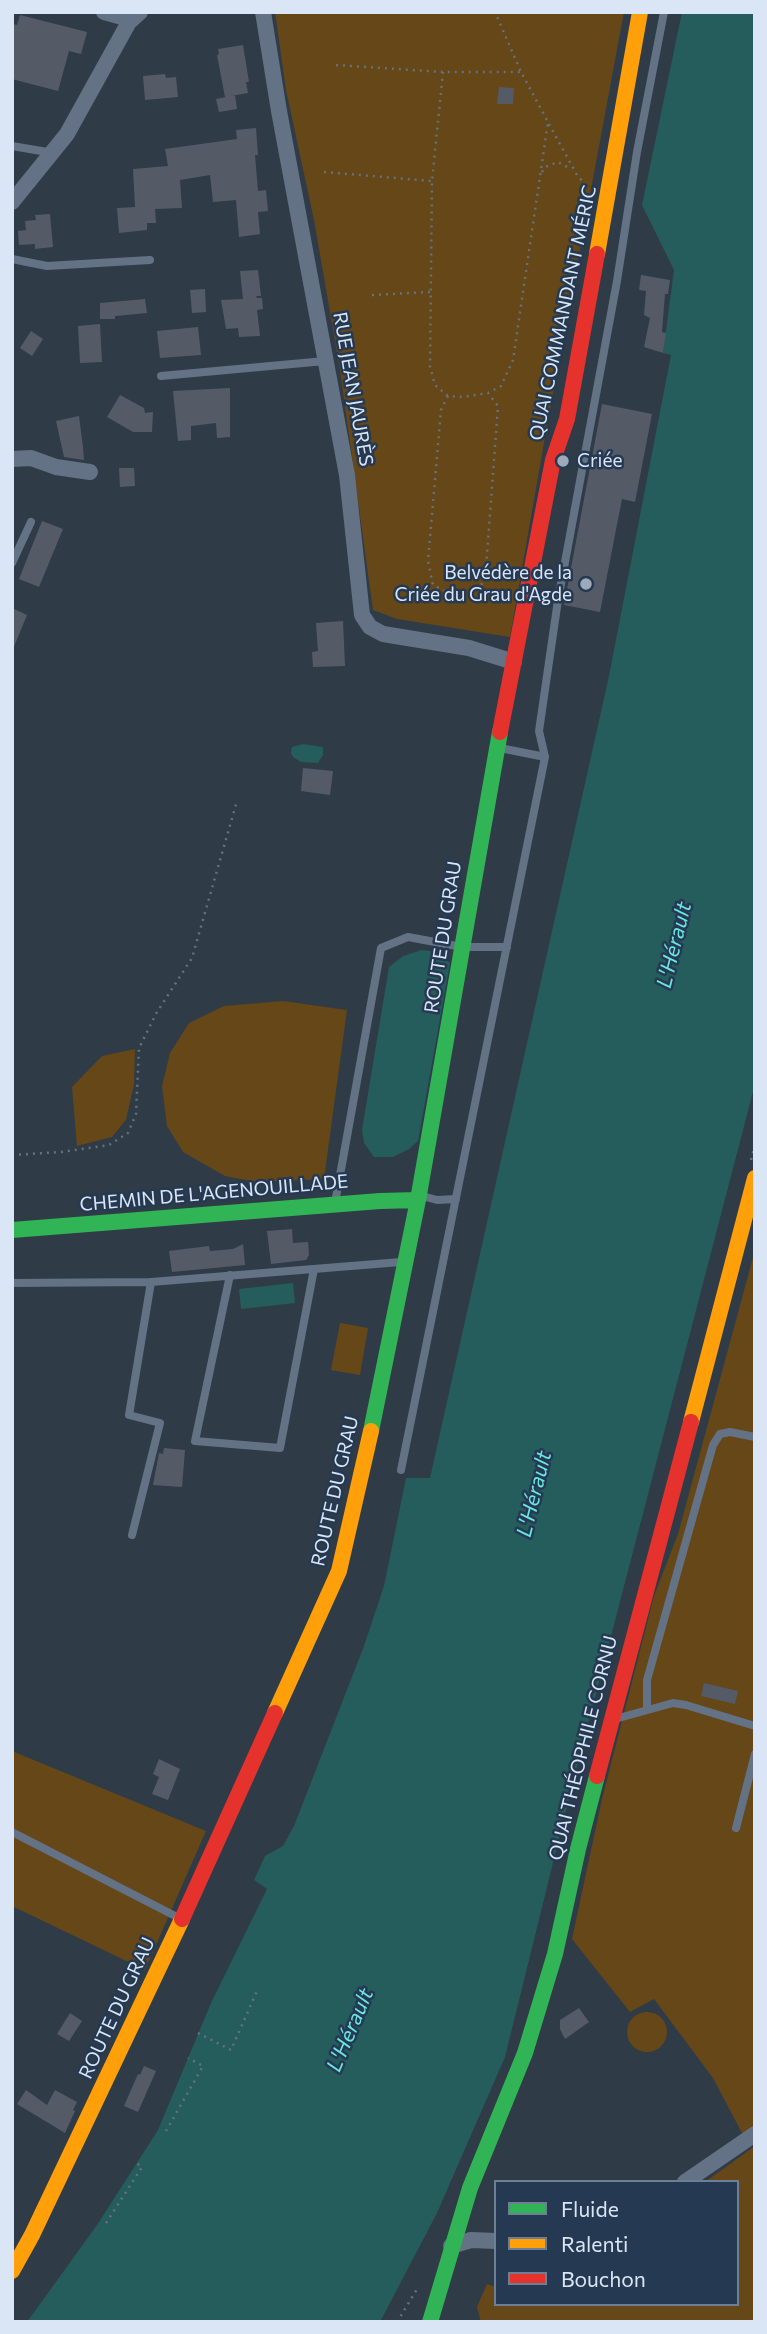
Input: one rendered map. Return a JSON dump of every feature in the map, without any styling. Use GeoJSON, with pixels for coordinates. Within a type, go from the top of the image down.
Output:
{"type":"FeatureCollection","features":[{"type":"Feature","properties":{"kind":"street"},"geometry":{"type":"LineString","coordinates":[[12,202],[67,134],[134,17],[104,12]]}},
{"type":"Feature","properties":{"kind":"street","name":"RUE JEAN JAURÈS"},"geometry":{"type":"LineString","coordinates":[[263,12],[348,475],[362,615],[370,627],[383,634],[469,648],[514,663]]}},
{"type":"Feature","properties":{"kind":"street","name":"QUAI COMMANDANT MÉRIC"},"geometry":{"type":"LineString","coordinates":[[514,663],[553,460],[567,419],[640,12]]}},
{"type":"Feature","properties":{"kind":"street"},"geometry":{"type":"LineString","coordinates":[[12,459],[31,458],[56,467],[90,472]]}},
{"type":"Feature","properties":{"kind":"street","name":"ROUTE DU GRAU"},"geometry":{"type":"LineString","coordinates":[[12,2271],[32,2235],[182,1919],[339,1571],[364,1467],[418,1200],[514,663]]}},
{"type":"Feature","properties":{"kind":"street","name":"QUAI THÉOPHILE CORNU"},"geometry":{"type":"LineString","coordinates":[[430,2322],[450,2246],[470,2188],[525,2053],[555,1954],[578,1849],[755,1178]]}},
{"type":"Feature","properties":{"kind":"street","name":"CHEMIN DE L'AGENOUILLADE"},"geometry":{"type":"LineString","coordinates":[[12,1230],[334,1204],[418,1200]]}},
{"type":"Feature","properties":{"kind":"street"},"geometry":{"type":"LineString","coordinates":[[688,2180],[755,2134]]}},
{"type":"Feature","properties":{"kind":"street"},"geometry":{"type":"LineString","coordinates":[[450,2246],[471,2240],[494,2241]]}},
{"type":"Feature","properties":{"kind":"lane"},"geometry":{"type":"LineString","coordinates":[[401,1470],[545,757],[540,731],[558,600],[664,12]]}},
{"type":"Feature","properties":{"kind":"lane"},"geometry":{"type":"LineString","coordinates":[[12,146],[53,153]]}},
{"type":"Feature","properties":{"kind":"lane"},"geometry":{"type":"LineString","coordinates":[[12,259],[47,266],[150,260]]}},
{"type":"Feature","properties":{"kind":"lane"},"geometry":{"type":"LineString","coordinates":[[161,376],[325,360]]}},
{"type":"Feature","properties":{"kind":"lane"},"geometry":{"type":"LineString","coordinates":[[12,563],[31,522]]}},
{"type":"Feature","properties":{"kind":"lane"},"geometry":{"type":"LineString","coordinates":[[499,748],[545,757]]}},
{"type":"Feature","properties":{"kind":"lane"},"geometry":{"type":"LineString","coordinates":[[334,1204],[381,948],[408,937],[463,947],[507,947]]}},
{"type":"Feature","properties":{"kind":"lane"},"geometry":{"type":"LineString","coordinates":[[418,1200],[426,1197],[437,1200],[456,1199]]}},
{"type":"Feature","properties":{"kind":"lane"},"geometry":{"type":"LineString","coordinates":[[12,1283],[151,1282],[404,1261]]}},
{"type":"Feature","properties":{"kind":"lane"},"geometry":{"type":"LineString","coordinates":[[230,1275],[195,1441],[280,1448],[314,1269]]}},
{"type":"Feature","properties":{"kind":"lane"},"geometry":{"type":"LineString","coordinates":[[132,1535],[159,1423],[129,1415],[151,1282]]}},
{"type":"Feature","properties":{"kind":"lane"},"geometry":{"type":"LineString","coordinates":[[647,1710],[647,1680],[713,1445],[720,1434],[730,1432],[755,1437]]}},
{"type":"Feature","properties":{"kind":"lane"},"geometry":{"type":"LineString","coordinates":[[612,1720],[673,1703],[755,1726]]}},
{"type":"Feature","properties":{"kind":"lane"},"geometry":{"type":"LineString","coordinates":[[736,1828],[755,1754]]}},
{"type":"Feature","properties":{"kind":"lane"},"geometry":{"type":"LineString","coordinates":[[12,1832],[182,1919]]}},
{"type":"Feature","properties":{"kind":"path"},"geometry":{"type":"LineString","coordinates":[[495,12],[521,72],[574,171],[587,188],[608,198]]}},
{"type":"Feature","properties":{"kind":"path"},"geometry":{"type":"LineString","coordinates":[[336,65],[443,72],[521,72]]}},
{"type":"Feature","properties":{"kind":"path"},"geometry":{"type":"LineString","coordinates":[[443,72],[432,181],[430,366],[435,385],[449,396],[488,393],[501,386],[513,360],[548,122]]}},
{"type":"Feature","properties":{"kind":"path"},"geometry":{"type":"LineString","coordinates":[[540,175],[545,167],[558,162],[574,171]]}},
{"type":"Feature","properties":{"kind":"path"},"geometry":{"type":"LineString","coordinates":[[324,172],[432,181]]}},
{"type":"Feature","properties":{"kind":"path"},"geometry":{"type":"LineString","coordinates":[[372,295],[430,292]]}},
{"type":"Feature","properties":{"kind":"path"},"geometry":{"type":"LineString","coordinates":[[449,396],[442,410],[428,561],[433,585],[461,596],[485,581],[498,406],[488,393]]}},
{"type":"Feature","properties":{"kind":"path"},"geometry":{"type":"LineString","coordinates":[[12,1156],[109,1145],[128,1133],[136,1114],[139,1048],[157,1012],[192,958],[237,801]]}},
{"type":"Feature","properties":{"kind":"path"},"geometry":{"type":"LineString","coordinates":[[198,2034],[231,2050],[257,1991]]}},
{"type":"Feature","properties":{"kind":"path"},"geometry":{"type":"LineString","coordinates":[[166,2132],[203,2066],[188,2058]]}},
{"type":"Feature","properties":{"kind":"path"},"geometry":{"type":"LineString","coordinates":[[106,2223],[142,2167],[134,2161]]}},
{"type":"Feature","properties":{"kind":"shaded area"},"geometry":{"type":"Polygon","coordinates":[[[275,12],[624,12],[510,637],[397,619],[373,610],[340,370],[314,220],[286,90],[275,12]]]}},
{"type":"Feature","properties":{"kind":"shaded area"},"geometry":{"type":"Polygon","coordinates":[[[283,1001],[347,1010],[324,1179],[257,1182],[225,1176],[183,1152],[167,1126],[162,1086],[170,1053],[189,1023],[224,1006],[283,1001]]]}},
{"type":"Feature","properties":{"kind":"shaded area"},"geometry":{"type":"Polygon","coordinates":[[[135,1049],[134,1084],[126,1120],[112,1137],[77,1146],[72,1087],[102,1056],[135,1049]]]}},
{"type":"Feature","properties":{"kind":"shaded area"},"geometry":{"type":"Polygon","coordinates":[[[755,1250],[755,2128],[743,2135],[713,2078],[654,1999],[630,2012],[572,1939],[602,1799],[654,1596],[678,1534],[755,1250]]]}},
{"type":"Feature","properties":{"kind":"shaded area"},"geometry":{"type":"Polygon","coordinates":[[[340,1323],[368,1328],[360,1375],[331,1370],[340,1323]]]}},
{"type":"Feature","properties":{"kind":"shaded area"},"geometry":{"type":"Polygon","coordinates":[[[12,1751],[206,1831],[145,1970],[12,1906],[12,1751]]]}},
{"type":"Feature","properties":{"kind":"shaded area"},"geometry":{"type":"Polygon","coordinates":[[[647,2012],[661,2018],[667,2032],[661,2046],[647,2052],[633,2046],[627,2032],[633,2018],[647,2012]]]}},
{"type":"Feature","properties":{"kind":"shaded area"},"geometry":{"type":"Polygon","coordinates":[[[755,2146],[755,2322],[481,2322],[477,2307],[487,2284],[494,2286],[494,2306],[739,2306],[739,2180],[708,2180],[755,2146]]]}},
{"type":"Feature","properties":{"kind":"water","name":"L'Hérault"},"geometry":{"type":"Polygon","coordinates":[[[682,12],[755,12],[755,1084],[574,1778],[505,2057],[437,2213],[380,2322],[27,2322],[97,2225],[158,2130],[211,2003],[267,1889],[254,1880],[265,1856],[283,1846],[294,1826],[364,1646],[384,1586],[406,1478],[430,1478],[609,676],[671,355],[663,353],[674,270],[642,205],[682,12]]]}},
{"type":"Feature","properties":{"kind":"water"},"geometry":{"type":"Polygon","coordinates":[[[303,744],[323,747],[323,755],[318,763],[301,762],[293,757],[292,747],[303,744]]]}},
{"type":"Feature","properties":{"kind":"water"},"geometry":{"type":"Polygon","coordinates":[[[422,950],[438,952],[450,963],[418,1141],[393,1157],[374,1157],[364,1143],[362,1130],[389,967],[403,956],[422,950]]]}},
{"type":"Feature","properties":{"kind":"water"},"geometry":{"type":"Polygon","coordinates":[[[293,1283],[295,1303],[241,1309],[239,1289],[293,1283]]]}},
{"type":"Feature","properties":{"kind":"building"},"geometry":{"type":"Polygon","coordinates":[[[20,15],[87,32],[81,54],[69,51],[58,91],[12,79],[12,24],[17,25],[20,15]]]}},
{"type":"Feature","properties":{"kind":"building"},"geometry":{"type":"Polygon","coordinates":[[[243,45],[249,82],[246,82],[248,93],[225,97],[218,49],[243,45]]]}},
{"type":"Feature","properties":{"kind":"building"},"geometry":{"type":"Polygon","coordinates":[[[165,74],[166,78],[176,77],[178,97],[145,100],[143,76],[165,74]]]}},
{"type":"Feature","properties":{"kind":"building"},"geometry":{"type":"Polygon","coordinates":[[[499,87],[514,88],[513,104],[497,104],[499,87]]]}},
{"type":"Feature","properties":{"kind":"building"},"geometry":{"type":"Polygon","coordinates":[[[235,95],[237,109],[219,112],[216,99],[235,95]]]}},
{"type":"Feature","properties":{"kind":"building"},"geometry":{"type":"Polygon","coordinates":[[[256,128],[258,191],[266,190],[268,211],[258,212],[260,234],[239,237],[236,200],[213,202],[210,175],[180,180],[182,208],[155,209],[156,223],[147,223],[147,230],[119,233],[117,208],[135,207],[133,169],[168,166],[165,149],[237,139],[236,130],[256,128]]]}},
{"type":"Feature","properties":{"kind":"building"},"geometry":{"type":"Polygon","coordinates":[[[50,214],[53,247],[35,249],[35,244],[19,245],[18,231],[26,230],[25,221],[36,220],[35,215],[50,214]]]}},
{"type":"Feature","properties":{"kind":"building"},"geometry":{"type":"Polygon","coordinates":[[[258,270],[261,296],[256,296],[262,298],[263,309],[257,310],[260,336],[239,337],[238,328],[226,329],[221,300],[243,299],[240,271],[258,270]]]}},
{"type":"Feature","properties":{"kind":"building"},"geometry":{"type":"Polygon","coordinates":[[[641,275],[670,280],[668,294],[665,294],[662,332],[666,333],[663,353],[644,347],[650,318],[644,315],[646,291],[639,290],[641,275]]]}},
{"type":"Feature","properties":{"kind":"building"},"geometry":{"type":"Polygon","coordinates":[[[205,289],[206,312],[192,313],[190,290],[205,289]]]}},
{"type":"Feature","properties":{"kind":"building"},"geometry":{"type":"Polygon","coordinates":[[[145,299],[147,313],[100,319],[100,303],[145,299]]]}},
{"type":"Feature","properties":{"kind":"building"},"geometry":{"type":"Polygon","coordinates":[[[100,324],[102,362],[80,363],[78,326],[100,324]]]}},
{"type":"Feature","properties":{"kind":"building"},"geometry":{"type":"Polygon","coordinates":[[[198,327],[201,355],[160,358],[157,331],[198,327]]]}},
{"type":"Feature","properties":{"kind":"building"},"geometry":{"type":"Polygon","coordinates":[[[31,331],[43,339],[32,356],[20,348],[31,331]]]}},
{"type":"Feature","properties":{"kind":"building"},"geometry":{"type":"Polygon","coordinates":[[[230,388],[230,437],[217,438],[216,423],[191,426],[191,440],[178,441],[173,391],[230,388]]]}},
{"type":"Feature","properties":{"kind":"building"},"geometry":{"type":"Polygon","coordinates":[[[120,395],[144,408],[145,413],[153,412],[152,432],[133,432],[107,417],[120,395]]]}},
{"type":"Feature","properties":{"kind":"building"},"geometry":{"type":"Polygon","coordinates":[[[602,404],[652,414],[635,502],[622,499],[600,612],[564,605],[602,404]]]}},
{"type":"Feature","properties":{"kind":"building"},"geometry":{"type":"Polygon","coordinates":[[[79,416],[84,460],[64,457],[56,421],[79,416]]]}},
{"type":"Feature","properties":{"kind":"building"},"geometry":{"type":"Polygon","coordinates":[[[119,468],[134,468],[135,486],[120,487],[119,468]]]}},
{"type":"Feature","properties":{"kind":"building"},"geometry":{"type":"Polygon","coordinates":[[[42,521],[63,529],[39,587],[19,579],[42,521]]]}},
{"type":"Feature","properties":{"kind":"building"},"geometry":{"type":"Polygon","coordinates":[[[12,608],[27,615],[13,649],[12,649],[12,608]]]}},
{"type":"Feature","properties":{"kind":"building"},"geometry":{"type":"Polygon","coordinates":[[[343,621],[345,666],[313,667],[312,652],[318,651],[316,623],[343,621]]]}},
{"type":"Feature","properties":{"kind":"building"},"geometry":{"type":"Polygon","coordinates":[[[303,768],[333,771],[330,795],[301,791],[303,768]]]}},
{"type":"Feature","properties":{"kind":"building"},"geometry":{"type":"Polygon","coordinates":[[[292,1229],[293,1243],[308,1242],[309,1255],[306,1260],[271,1264],[267,1231],[292,1229]]]}},
{"type":"Feature","properties":{"kind":"building"},"geometry":{"type":"Polygon","coordinates":[[[243,1244],[245,1265],[172,1272],[169,1251],[209,1246],[210,1251],[233,1249],[243,1244]]]}},
{"type":"Feature","properties":{"kind":"building"},"geometry":{"type":"Polygon","coordinates":[[[164,1448],[185,1450],[182,1487],[153,1485],[159,1453],[163,1454],[164,1448]]]}},
{"type":"Feature","properties":{"kind":"building"},"geometry":{"type":"Polygon","coordinates":[[[704,1683],[738,1691],[735,1704],[701,1696],[704,1683]]]}},
{"type":"Feature","properties":{"kind":"building"},"geometry":{"type":"Polygon","coordinates":[[[159,1759],[180,1769],[168,1800],[152,1794],[159,1777],[153,1774],[159,1759]]]}},
{"type":"Feature","properties":{"kind":"building"},"geometry":{"type":"Polygon","coordinates":[[[579,2008],[589,2022],[565,2039],[560,2029],[560,2020],[579,2008]]]}},
{"type":"Feature","properties":{"kind":"building"},"geometry":{"type":"Polygon","coordinates":[[[70,2013],[82,2021],[69,2041],[57,2034],[70,2013]]]}},
{"type":"Feature","properties":{"kind":"building"},"geometry":{"type":"Polygon","coordinates":[[[144,2066],[156,2071],[138,2112],[124,2106],[144,2066]]]}},
{"type":"Feature","properties":{"kind":"building"},"geometry":{"type":"Polygon","coordinates":[[[26,2090],[47,2105],[55,2090],[77,2102],[65,2133],[17,2104],[26,2090]]]}},
{"type":"Feature","properties":{"kind":"traffic: fast"},"geometry":{"type":"LineString","coordinates":[[371,1431],[418,1200],[500,732]]}},
{"type":"Feature","properties":{"kind":"traffic: fast"},"geometry":{"type":"LineString","coordinates":[[12,1230],[418,1200]]}},
{"type":"Feature","properties":{"kind":"traffic: fast"},"geometry":{"type":"LineString","coordinates":[[430,2322],[470,2188],[525,2053],[555,1954],[597,1776]]}},
{"type":"Feature","properties":{"kind":"traffic: slow"},"geometry":{"type":"LineString","coordinates":[[597,254],[640,12]]}},
{"type":"Feature","properties":{"kind":"traffic: slow"},"geometry":{"type":"LineString","coordinates":[[691,1422],[755,1178]]}},
{"type":"Feature","properties":{"kind":"traffic: slow"},"geometry":{"type":"LineString","coordinates":[[275,1713],[339,1571],[371,1431]]}},
{"type":"Feature","properties":{"kind":"traffic: slow"},"geometry":{"type":"LineString","coordinates":[[12,2271],[32,2235],[182,1919]]}},
{"type":"Feature","properties":{"kind":"traffic: jam"},"geometry":{"type":"LineString","coordinates":[[500,732],[553,460],[567,419],[597,254]]}},
{"type":"Feature","properties":{"kind":"traffic: jam"},"geometry":{"type":"LineString","coordinates":[[597,1776],[691,1422]]}},
{"type":"Feature","properties":{"kind":"traffic: jam"},"geometry":{"type":"LineString","coordinates":[[182,1919],[275,1713]]}},
{"type":"Feature","properties":{"kind":"place","name":"Criée"},"geometry":{"type":"Point","coordinates":[563,461]}},
{"type":"Feature","properties":{"kind":"place","name":"Belvédère de la Criée du Grau d'Agde"},"geometry":{"type":"Point","coordinates":[586,584]}}]}
